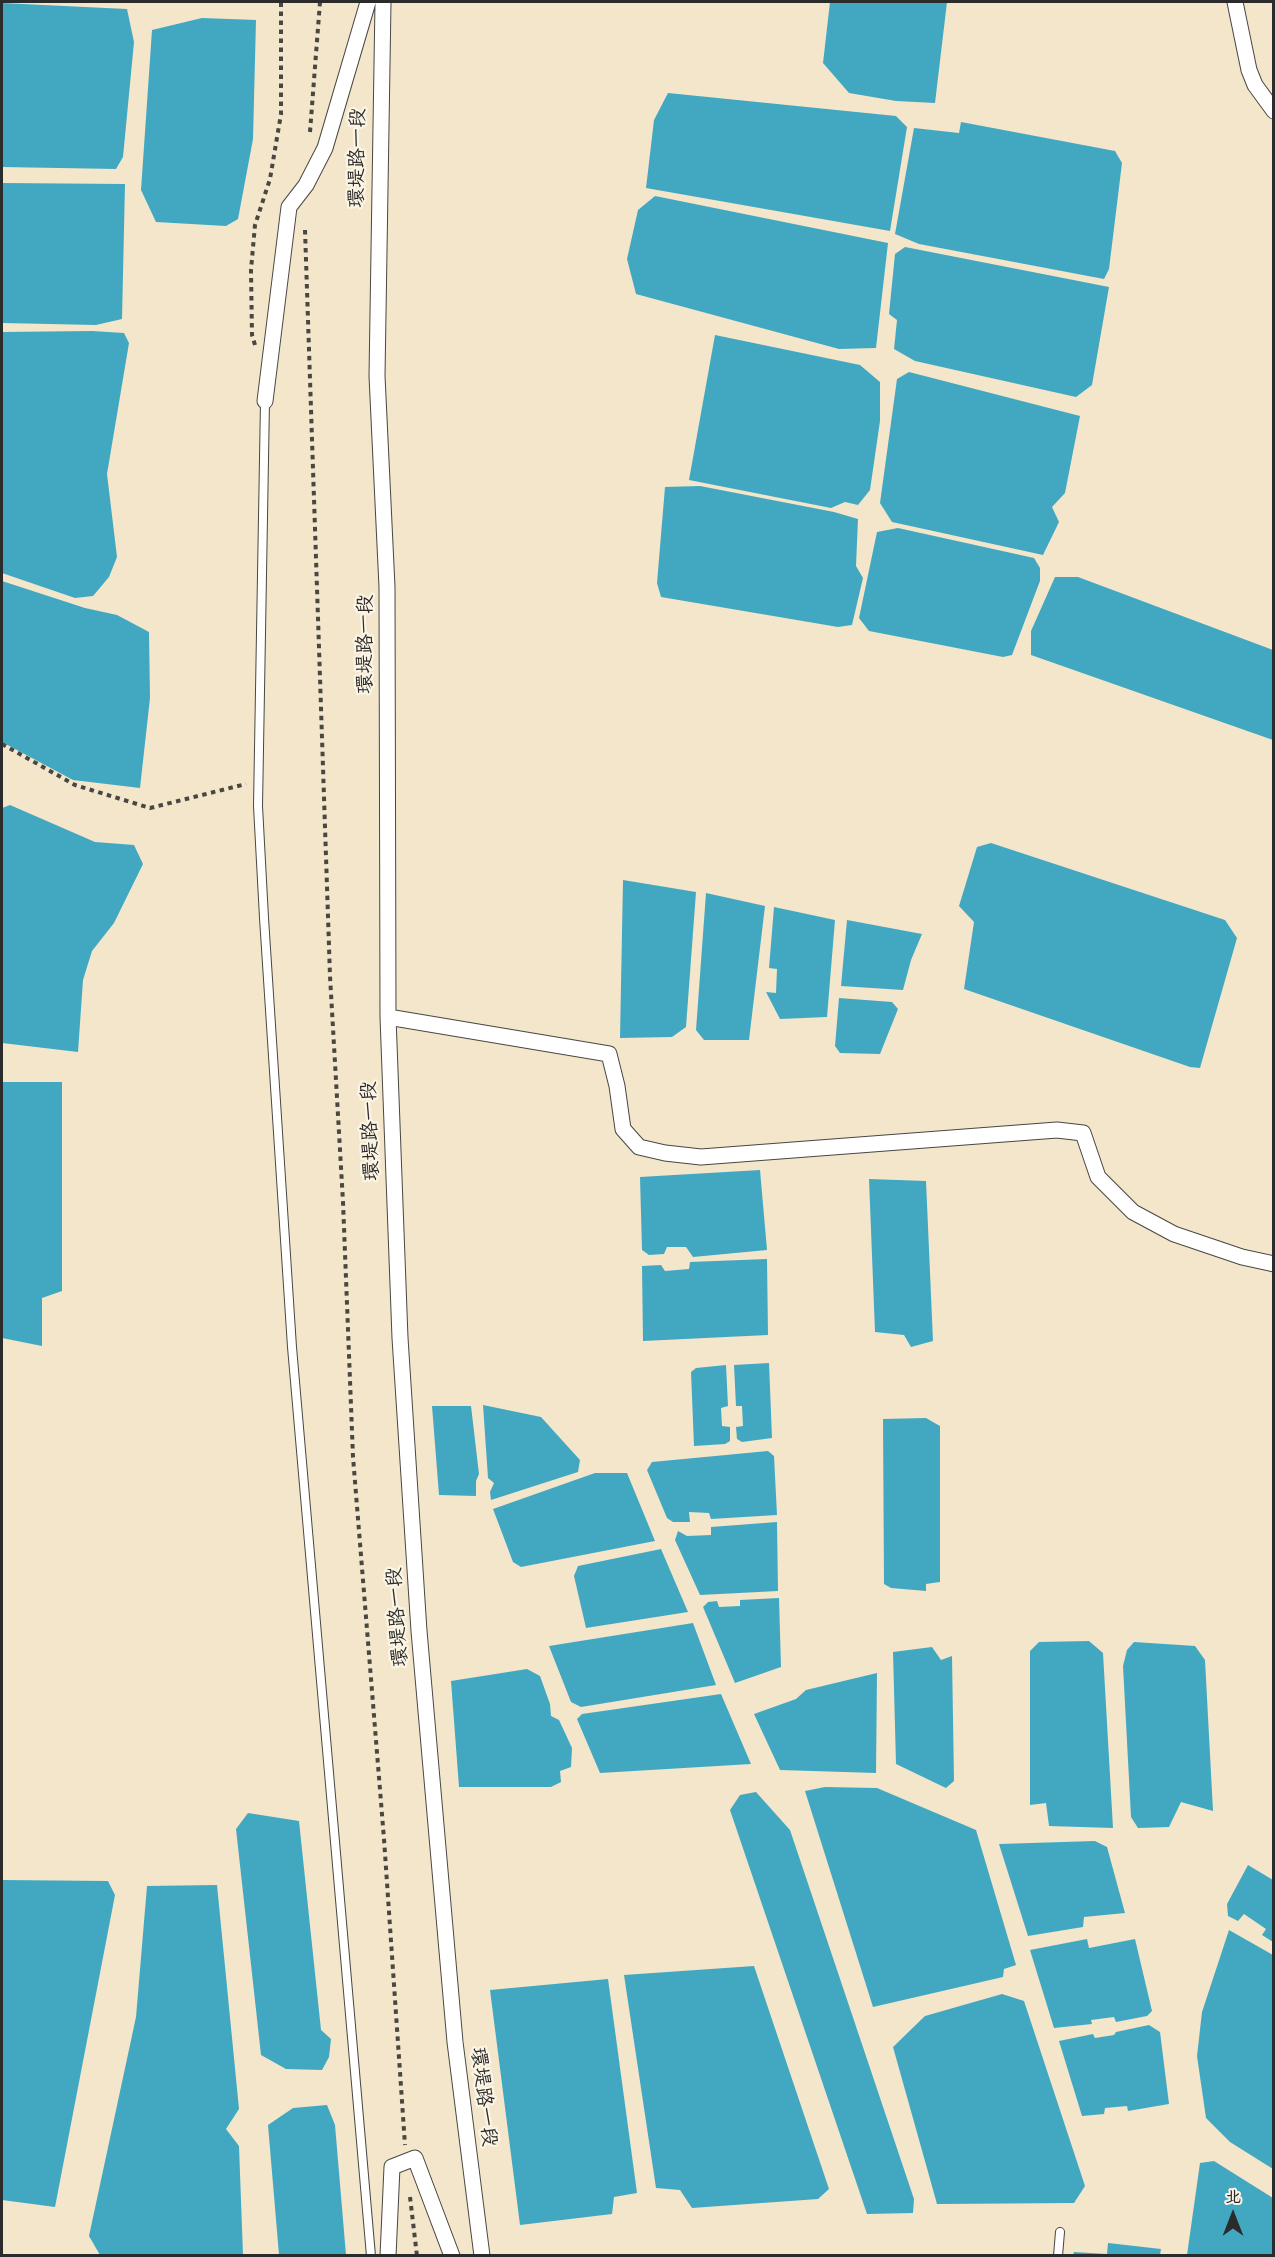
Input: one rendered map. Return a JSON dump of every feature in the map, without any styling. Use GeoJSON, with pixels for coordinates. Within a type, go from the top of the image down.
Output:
{"type":"FeatureCollection","features":[{"type":"Feature","properties":{"kind":"street"},"geometry":{"type":"LineString","coordinates":[[265,401],[290,207],[306,184],[325,148],[368,2]]}},
{"type":"Feature","properties":{"kind":"street","name":"環堤路一段"},"geometry":{"type":"LineString","coordinates":[[383,2],[377,376],[387,586],[388,1017],[400,1338],[419,1631],[454,2042],[482,2256]]}},
{"type":"Feature","properties":{"kind":"street"},"geometry":{"type":"LineString","coordinates":[[1235,2],[1249,70],[1255,85],[1274,111]]}},
{"type":"Feature","properties":{"kind":"street"},"geometry":{"type":"LineString","coordinates":[[388,1017],[609,1054],[617,1086],[623,1129],[639,1147],[665,1153],[701,1156],[1057,1130],[1083,1132],[1098,1177],[1133,1212],[1174,1234],[1242,1257],[1274,1264]]}},
{"type":"Feature","properties":{"kind":"street"},"geometry":{"type":"LineString","coordinates":[[388,2256],[392,2167],[415,2158],[452,2256]]}},
{"type":"Feature","properties":{"kind":"lane"},"geometry":{"type":"LineString","coordinates":[[265,401],[259,781],[264,918],[292,1347],[371,2256]]}},
{"type":"Feature","properties":{"kind":"lane"},"geometry":{"type":"LineString","coordinates":[[1058,2256],[1060,2232]]}},
{"type":"Feature","properties":{"kind":"path"},"geometry":{"type":"LineString","coordinates":[[258,356],[252,335],[251,270],[255,225],[270,179],[281,114],[281,2]]}},
{"type":"Feature","properties":{"kind":"path"},"geometry":{"type":"LineString","coordinates":[[310,138],[320,2]]}},
{"type":"Feature","properties":{"kind":"path"},"geometry":{"type":"LineString","coordinates":[[305,221],[330,976],[353,1457],[384,1839],[406,2162],[417,2256]]}},
{"type":"Feature","properties":{"kind":"path"},"geometry":{"type":"LineString","coordinates":[[2,744],[75,785],[150,808],[259,781]]}},
{"type":"Feature","properties":{"kind":"water"},"geometry":{"type":"Polygon","coordinates":[[[830,2],[947,2],[935,103],[896,101],[849,93],[823,63],[830,2]]]}},
{"type":"Feature","properties":{"kind":"water"},"geometry":{"type":"Polygon","coordinates":[[[2,3],[127,9],[134,42],[123,157],[116,169],[2,167],[2,3]]]}},
{"type":"Feature","properties":{"kind":"water"},"geometry":{"type":"Polygon","coordinates":[[[202,18],[256,20],[253,139],[238,219],[226,226],[156,222],[141,190],[152,30],[202,18]]]}},
{"type":"Feature","properties":{"kind":"water"},"geometry":{"type":"Polygon","coordinates":[[[668,93],[896,116],[907,127],[890,231],[646,188],[654,120],[668,93]]]}},
{"type":"Feature","properties":{"kind":"water"},"geometry":{"type":"Polygon","coordinates":[[[961,122],[1115,151],[1122,163],[1109,269],[1104,279],[919,244],[895,234],[914,128],[959,133],[961,122]]]}},
{"type":"Feature","properties":{"kind":"water"},"geometry":{"type":"Polygon","coordinates":[[[2,183],[125,184],[122,319],[96,325],[2,323],[2,183]]]}},
{"type":"Feature","properties":{"kind":"water"},"geometry":{"type":"Polygon","coordinates":[[[655,196],[888,243],[876,348],[839,349],[636,294],[627,259],[638,210],[655,196]]]}},
{"type":"Feature","properties":{"kind":"water"},"geometry":{"type":"Polygon","coordinates":[[[905,247],[1109,287],[1092,385],[1076,397],[915,361],[894,349],[897,320],[889,314],[895,254],[905,247]]]}},
{"type":"Feature","properties":{"kind":"water"},"geometry":{"type":"Polygon","coordinates":[[[2,332],[124,333],[129,343],[107,474],[117,557],[109,577],[93,596],[75,598],[2,573],[2,332]]]}},
{"type":"Feature","properties":{"kind":"water"},"geometry":{"type":"Polygon","coordinates":[[[715,335],[860,365],[880,382],[880,421],[870,490],[858,505],[845,502],[831,508],[689,480],[715,335]]]}},
{"type":"Feature","properties":{"kind":"water"},"geometry":{"type":"Polygon","coordinates":[[[909,372],[1080,416],[1065,493],[1052,507],[1059,522],[1043,555],[892,522],[880,503],[897,379],[909,372]]]}},
{"type":"Feature","properties":{"kind":"water"},"geometry":{"type":"Polygon","coordinates":[[[700,486],[834,512],[858,519],[856,566],[863,578],[852,625],[838,627],[661,597],[657,583],[665,487],[700,486]]]}},
{"type":"Feature","properties":{"kind":"water"},"geometry":{"type":"Polygon","coordinates":[[[898,528],[1034,558],[1040,568],[1040,581],[1012,655],[1003,657],[869,631],[859,618],[877,532],[898,528]]]}},
{"type":"Feature","properties":{"kind":"water"},"geometry":{"type":"Polygon","coordinates":[[[1055,577],[1078,577],[1273,650],[1273,740],[1031,655],[1031,631],[1055,577]]]}},
{"type":"Feature","properties":{"kind":"water"},"geometry":{"type":"Polygon","coordinates":[[[2,581],[85,608],[117,615],[149,632],[150,698],[140,788],[73,780],[2,742],[2,581]]]}},
{"type":"Feature","properties":{"kind":"water"},"geometry":{"type":"Polygon","coordinates":[[[10,805],[95,842],[134,845],[143,864],[114,923],[92,951],[83,980],[78,1052],[2,1043],[2,808],[10,805]]]}},
{"type":"Feature","properties":{"kind":"water"},"geometry":{"type":"Polygon","coordinates":[[[991,843],[1225,920],[1237,938],[1200,1068],[1190,1067],[964,989],[974,922],[959,906],[977,847],[991,843]]]}},
{"type":"Feature","properties":{"kind":"water"},"geometry":{"type":"Polygon","coordinates":[[[623,880],[696,892],[686,1027],[672,1037],[620,1038],[623,880]]]}},
{"type":"Feature","properties":{"kind":"water"},"geometry":{"type":"Polygon","coordinates":[[[706,893],[765,906],[749,1040],[704,1040],[696,1030],[706,893]]]}},
{"type":"Feature","properties":{"kind":"water"},"geometry":{"type":"Polygon","coordinates":[[[774,907],[835,920],[827,1017],[780,1019],[766,992],[776,993],[777,969],[769,968],[774,907]]]}},
{"type":"Feature","properties":{"kind":"water"},"geometry":{"type":"Polygon","coordinates":[[[847,920],[922,934],[911,960],[903,990],[841,986],[847,920]]]}},
{"type":"Feature","properties":{"kind":"water"},"geometry":{"type":"Polygon","coordinates":[[[839,998],[892,1002],[898,1009],[880,1054],[840,1053],[835,1046],[839,998]]]}},
{"type":"Feature","properties":{"kind":"water"},"geometry":{"type":"Polygon","coordinates":[[[2,1082],[62,1082],[62,1291],[42,1298],[42,1346],[2,1338],[2,1082]]]}},
{"type":"Feature","properties":{"kind":"water"},"geometry":{"type":"Polygon","coordinates":[[[760,1170],[767,1250],[693,1257],[686,1247],[667,1247],[664,1254],[649,1255],[642,1250],[640,1177],[760,1170]]]}},
{"type":"Feature","properties":{"kind":"water"},"geometry":{"type":"Polygon","coordinates":[[[869,1179],[926,1181],[933,1341],[911,1347],[904,1335],[875,1332],[869,1179]]]}},
{"type":"Feature","properties":{"kind":"water"},"geometry":{"type":"Polygon","coordinates":[[[767,1259],[768,1335],[643,1341],[642,1266],[661,1265],[665,1271],[689,1269],[690,1262],[767,1259]]]}},
{"type":"Feature","properties":{"kind":"water"},"geometry":{"type":"Polygon","coordinates":[[[769,1363],[772,1438],[742,1442],[737,1439],[736,1427],[743,1426],[742,1406],[736,1406],[734,1365],[769,1363]]]}},
{"type":"Feature","properties":{"kind":"water"},"geometry":{"type":"Polygon","coordinates":[[[726,1365],[728,1406],[721,1408],[722,1426],[730,1427],[730,1441],[725,1444],[694,1446],[691,1372],[696,1368],[726,1365]]]}},
{"type":"Feature","properties":{"kind":"water"},"geometry":{"type":"Polygon","coordinates":[[[483,1405],[541,1417],[580,1460],[578,1472],[491,1500],[490,1492],[494,1483],[488,1478],[483,1405]]]}},
{"type":"Feature","properties":{"kind":"water"},"geometry":{"type":"Polygon","coordinates":[[[432,1406],[471,1406],[479,1474],[476,1481],[476,1496],[439,1495],[432,1406]]]}},
{"type":"Feature","properties":{"kind":"water"},"geometry":{"type":"Polygon","coordinates":[[[926,1418],[940,1426],[940,1582],[926,1584],[926,1591],[891,1588],[884,1584],[883,1419],[926,1418]]]}},
{"type":"Feature","properties":{"kind":"water"},"geometry":{"type":"Polygon","coordinates":[[[768,1451],[774,1456],[777,1515],[711,1519],[709,1513],[689,1512],[690,1522],[673,1522],[667,1518],[647,1470],[652,1462],[768,1451]]]}},
{"type":"Feature","properties":{"kind":"water"},"geometry":{"type":"Polygon","coordinates":[[[595,1473],[627,1473],[655,1541],[521,1567],[513,1562],[493,1509],[595,1473]]]}},
{"type":"Feature","properties":{"kind":"water"},"geometry":{"type":"Polygon","coordinates":[[[777,1522],[778,1591],[700,1595],[675,1540],[678,1531],[687,1536],[711,1535],[711,1527],[777,1522]]]}},
{"type":"Feature","properties":{"kind":"water"},"geometry":{"type":"Polygon","coordinates":[[[661,1549],[688,1612],[586,1628],[574,1576],[578,1566],[661,1549]]]}},
{"type":"Feature","properties":{"kind":"water"},"geometry":{"type":"Polygon","coordinates":[[[779,1598],[781,1667],[735,1683],[703,1607],[708,1602],[717,1601],[719,1607],[740,1606],[740,1600],[779,1598]]]}},
{"type":"Feature","properties":{"kind":"water"},"geometry":{"type":"Polygon","coordinates":[[[693,1623],[716,1685],[581,1707],[571,1702],[549,1646],[693,1623]]]}},
{"type":"Feature","properties":{"kind":"water"},"geometry":{"type":"Polygon","coordinates":[[[1089,1641],[1103,1653],[1113,1828],[1049,1826],[1046,1803],[1030,1805],[1030,1651],[1039,1642],[1089,1641]]]}},
{"type":"Feature","properties":{"kind":"water"},"geometry":{"type":"Polygon","coordinates":[[[1134,1642],[1195,1646],[1205,1660],[1213,1811],[1181,1802],[1169,1827],[1138,1828],[1131,1817],[1123,1666],[1127,1650],[1134,1642]]]}},
{"type":"Feature","properties":{"kind":"water"},"geometry":{"type":"Polygon","coordinates":[[[932,1647],[941,1660],[952,1656],[954,1781],[946,1788],[896,1764],[893,1652],[932,1647]]]}},
{"type":"Feature","properties":{"kind":"water"},"geometry":{"type":"Polygon","coordinates":[[[527,1669],[540,1676],[550,1704],[551,1716],[559,1720],[572,1748],[571,1767],[560,1771],[561,1782],[551,1787],[459,1787],[451,1681],[527,1669]]]}},
{"type":"Feature","properties":{"kind":"water"},"geometry":{"type":"Polygon","coordinates":[[[877,1673],[876,1773],[780,1770],[754,1714],[796,1699],[806,1690],[877,1673]]]}},
{"type":"Feature","properties":{"kind":"water"},"geometry":{"type":"Polygon","coordinates":[[[721,1694],[751,1764],[600,1773],[577,1719],[582,1714],[721,1694]]]}},
{"type":"Feature","properties":{"kind":"water"},"geometry":{"type":"Polygon","coordinates":[[[825,1787],[877,1788],[976,1830],[1016,1965],[1004,1969],[1003,1977],[873,2007],[805,1791],[825,1787]]]}},
{"type":"Feature","properties":{"kind":"water"},"geometry":{"type":"Polygon","coordinates":[[[756,1792],[790,1830],[914,2199],[913,2213],[867,2214],[730,1810],[740,1795],[756,1792]]]}},
{"type":"Feature","properties":{"kind":"water"},"geometry":{"type":"Polygon","coordinates":[[[248,1813],[299,1821],[321,2030],[331,2039],[329,2057],[322,2070],[286,2069],[261,2055],[236,1829],[248,1813]]]}},
{"type":"Feature","properties":{"kind":"water"},"geometry":{"type":"Polygon","coordinates":[[[1095,1841],[1107,1847],[1125,1913],[1084,1917],[1083,1927],[1028,1936],[999,1844],[1095,1841]]]}},
{"type":"Feature","properties":{"kind":"water"},"geometry":{"type":"Polygon","coordinates":[[[1248,1865],[1273,1880],[1273,1942],[1262,1935],[1266,1929],[1244,1914],[1238,1921],[1228,1916],[1227,1904],[1248,1865]]]}},
{"type":"Feature","properties":{"kind":"water"},"geometry":{"type":"Polygon","coordinates":[[[2,1880],[108,1881],[115,1895],[55,2207],[2,2200],[2,1880]]]}},
{"type":"Feature","properties":{"kind":"water"},"geometry":{"type":"Polygon","coordinates":[[[217,1885],[239,2109],[226,2129],[239,2146],[243,2255],[100,2255],[89,2236],[136,2017],[147,1886],[217,1885]]]}},
{"type":"Feature","properties":{"kind":"water"},"geometry":{"type":"Polygon","coordinates":[[[1229,1930],[1273,1955],[1273,2169],[1230,2142],[1206,2118],[1197,2056],[1202,2012],[1229,1930]]]}},
{"type":"Feature","properties":{"kind":"water"},"geometry":{"type":"Polygon","coordinates":[[[1087,1939],[1089,1948],[1135,1939],[1152,2011],[1147,2016],[1116,2022],[1114,2017],[1091,2020],[1092,2024],[1054,2028],[1030,1950],[1087,1939]]]}},
{"type":"Feature","properties":{"kind":"water"},"geometry":{"type":"Polygon","coordinates":[[[754,1966],[829,2189],[818,2199],[692,2208],[680,2190],[656,2188],[624,1975],[754,1966]]]}},
{"type":"Feature","properties":{"kind":"water"},"geometry":{"type":"Polygon","coordinates":[[[608,1979],[637,2193],[614,2197],[612,2214],[520,2225],[490,1990],[608,1979]]]}},
{"type":"Feature","properties":{"kind":"water"},"geometry":{"type":"Polygon","coordinates":[[[1002,1994],[1024,2001],[1085,2186],[1074,2203],[937,2204],[893,2047],[925,2016],[1002,1994]]]}},
{"type":"Feature","properties":{"kind":"water"},"geometry":{"type":"Polygon","coordinates":[[[1149,2025],[1160,2032],[1169,2104],[1128,2111],[1127,2106],[1105,2108],[1104,2114],[1082,2116],[1059,2041],[1093,2034],[1095,2038],[1114,2035],[1116,2032],[1149,2025]]]}},
{"type":"Feature","properties":{"kind":"water"},"geometry":{"type":"Polygon","coordinates":[[[327,2105],[335,2125],[346,2255],[279,2255],[268,2125],[293,2108],[327,2105]]]}},
{"type":"Feature","properties":{"kind":"water"},"geometry":{"type":"Polygon","coordinates":[[[1214,2161],[1273,2198],[1273,2255],[1187,2255],[1200,2163],[1214,2161]]]}},
{"type":"Feature","properties":{"kind":"water"},"geometry":{"type":"Polygon","coordinates":[[[1108,2243],[1161,2249],[1160,2255],[1073,2255],[1074,2252],[1107,2254],[1108,2243]]]}}]}
